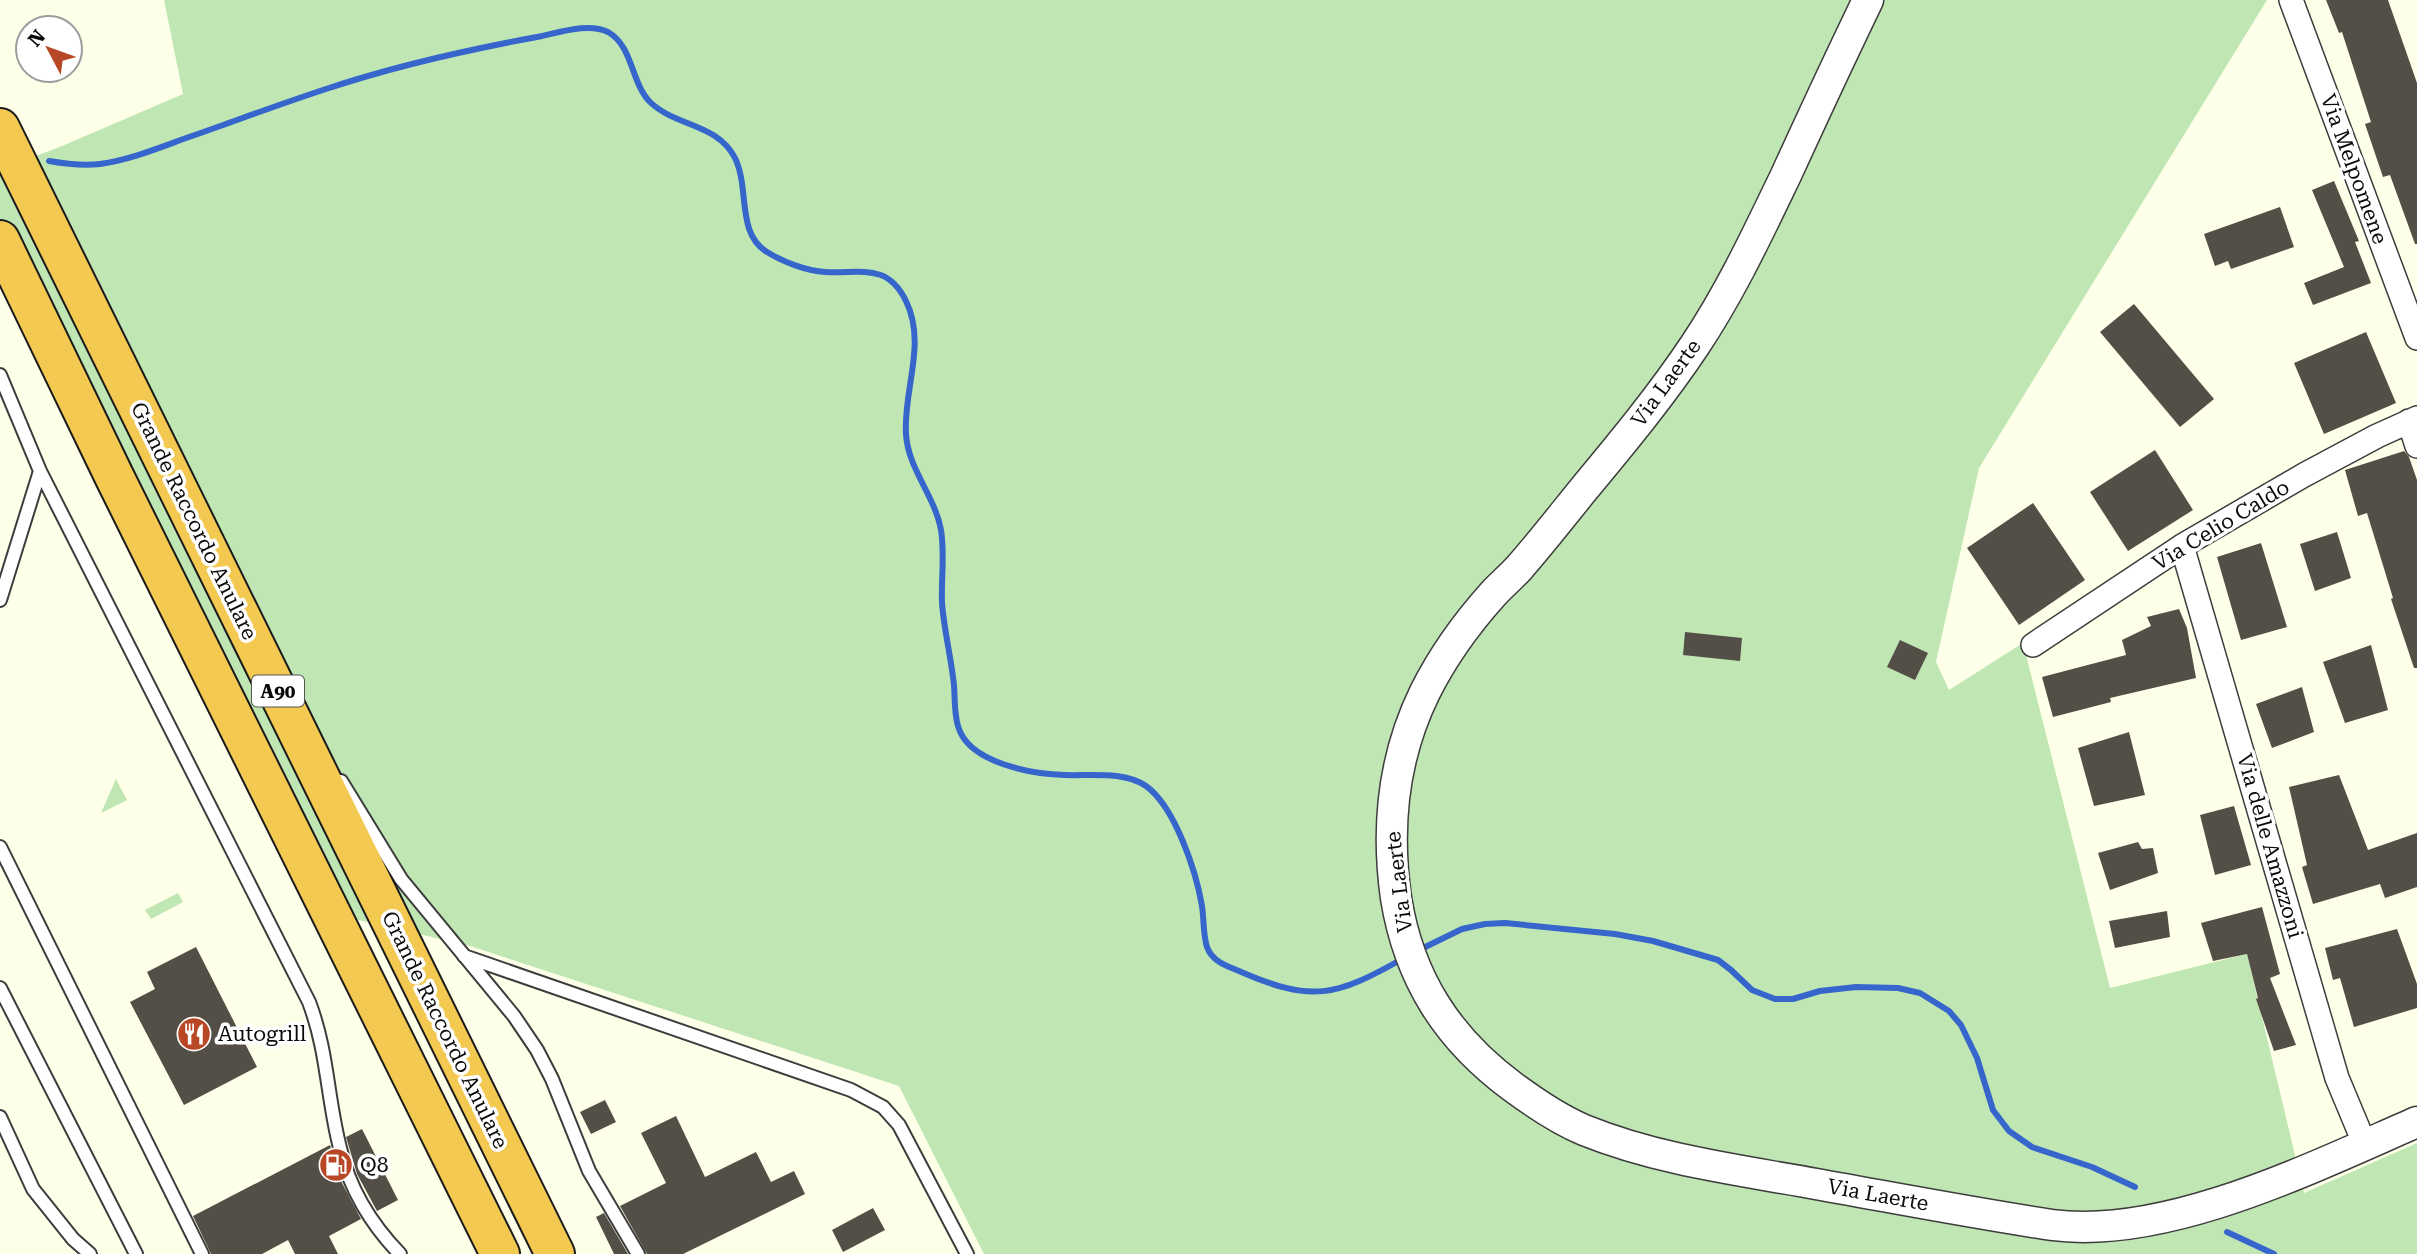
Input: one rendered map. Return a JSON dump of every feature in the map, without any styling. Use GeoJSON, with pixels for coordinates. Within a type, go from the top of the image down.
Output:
{"type":"FeatureCollection","features":[{"type":"Feature","properties":{"kind":"highway","name":"Grande Raccordo Anulare"},"geometry":{"type":"LineString","coordinates":[[0,128],[555,1254]]}},
{"type":"Feature","properties":{"kind":"highway","name":"A90"},"geometry":{"type":"LineString","coordinates":[[0,240],[500,1254]]}},
{"type":"Feature","properties":{"kind":"street","name":"Via Laerte"},"geometry":{"type":"LineString","coordinates":[[1868,0],[1761,227],[1722,303],[1668,383],[1615,452],[1517,571],[1483,607],[1441,664],[1424,694],[1407,737],[1394,789],[1391,839],[1399,916],[1423,985],[1453,1033],[1487,1066],[1534,1102],[1589,1132],[1714,1166],[2038,1223],[2106,1227],[2172,1215],[2265,1186],[2417,1122]]}},
{"type":"Feature","properties":{"kind":"street","name":"Via Melpomene"},"geometry":{"type":"LineString","coordinates":[[2291,0],[2417,338]]}},
{"type":"Feature","properties":{"kind":"street"},"geometry":{"type":"LineString","coordinates":[[2413,419],[2417,446]]}},
{"type":"Feature","properties":{"kind":"street","name":"Via Celio Caldo"},"geometry":{"type":"LineString","coordinates":[[2033,645],[2182,546],[2304,475],[2413,419]]}},
{"type":"Feature","properties":{"kind":"street","name":"Via delle Amazzoni"},"geometry":{"type":"LineString","coordinates":[[2182,546],[2337,1078],[2365,1145]]}},
{"type":"Feature","properties":{"kind":"lane"},"geometry":{"type":"LineString","coordinates":[[0,375],[40,471],[309,1002],[322,1042],[338,1139],[347,1172],[370,1217],[400,1254]]}},
{"type":"Feature","properties":{"kind":"lane"},"geometry":{"type":"LineString","coordinates":[[0,600],[40,471]]}},
{"type":"Feature","properties":{"kind":"lane"},"geometry":{"type":"LineString","coordinates":[[272,679],[323,753]]}},
{"type":"Feature","properties":{"kind":"lane"},"geometry":{"type":"LineString","coordinates":[[338,775],[401,878],[514,1016],[537,1050],[552,1079],[589,1171],[638,1254]]}},
{"type":"Feature","properties":{"kind":"lane"},"geometry":{"type":"LineString","coordinates":[[0,847],[202,1254]]}},
{"type":"Feature","properties":{"kind":"lane"},"geometry":{"type":"LineString","coordinates":[[463,955],[851,1090],[875,1102],[899,1125],[967,1254]]}},
{"type":"Feature","properties":{"kind":"lane"},"geometry":{"type":"LineString","coordinates":[[0,988],[136,1254]]}},
{"type":"Feature","properties":{"kind":"lane"},"geometry":{"type":"LineString","coordinates":[[0,1117],[33,1189],[73,1239],[90,1254]]}},
{"type":"Feature","properties":{"kind":"green space"},"geometry":{"type":"Polygon","coordinates":[[[164,0],[2267,0],[1979,468],[1936,662],[1949,690],[2023,643],[2110,988],[2247,954],[2304,1193],[2417,1143],[2417,1254],[984,1254],[899,1086],[470,946],[333,914],[0,281],[0,170],[183,94],[164,0]]]}},
{"type":"Feature","properties":{"kind":"green space"},"geometry":{"type":"Polygon","coordinates":[[[116,779],[127,800],[101,813],[116,779]]]}},
{"type":"Feature","properties":{"kind":"green space"},"geometry":{"type":"Polygon","coordinates":[[[178,893],[183,902],[151,919],[145,910],[178,893]]]}},
{"type":"Feature","properties":{"kind":"building"},"geometry":{"type":"Polygon","coordinates":[[[2326,0],[2388,0],[2417,83],[2417,244],[2390,175],[2383,177],[2365,124],[2371,122],[2342,32],[2339,33],[2326,0]]]}},
{"type":"Feature","properties":{"kind":"building"},"geometry":{"type":"Polygon","coordinates":[[[2334,181],[2359,241],[2355,242],[2371,283],[2313,305],[2304,283],[2344,267],[2312,190],[2334,181]]]}},
{"type":"Feature","properties":{"kind":"building"},"geometry":{"type":"Polygon","coordinates":[[[2280,207],[2294,247],[2231,269],[2228,261],[2215,266],[2204,234],[2280,207]]]}},
{"type":"Feature","properties":{"kind":"building"},"geometry":{"type":"Polygon","coordinates":[[[2134,304],[2214,399],[2180,427],[2100,332],[2134,304]]]}},
{"type":"Feature","properties":{"kind":"building"},"geometry":{"type":"Polygon","coordinates":[[[2366,332],[2396,403],[2324,434],[2294,363],[2366,332]]]}},
{"type":"Feature","properties":{"kind":"building"},"geometry":{"type":"Polygon","coordinates":[[[2155,450],[2193,510],[2128,551],[2090,492],[2155,450]]]}},
{"type":"Feature","properties":{"kind":"building"},"geometry":{"type":"Polygon","coordinates":[[[2404,451],[2409,457],[2417,480],[2417,668],[2414,668],[2391,599],[2393,598],[2367,513],[2358,516],[2345,470],[2404,451]]]}},
{"type":"Feature","properties":{"kind":"building"},"geometry":{"type":"Polygon","coordinates":[[[2033,503],[2085,580],[2019,625],[1967,548],[2033,503]]]}},
{"type":"Feature","properties":{"kind":"building"},"geometry":{"type":"Polygon","coordinates":[[[2337,532],[2351,578],[2315,591],[2300,544],[2337,532]]]}},
{"type":"Feature","properties":{"kind":"building"},"geometry":{"type":"Polygon","coordinates":[[[2261,543],[2287,627],[2241,640],[2217,557],[2261,543]]]}},
{"type":"Feature","properties":{"kind":"building"},"geometry":{"type":"Polygon","coordinates":[[[2179,609],[2187,628],[2196,678],[2110,698],[2111,702],[2053,717],[2042,677],[2126,655],[2122,640],[2151,626],[2147,617],[2179,609]]]}},
{"type":"Feature","properties":{"kind":"building"},"geometry":{"type":"Polygon","coordinates":[[[1685,632],[1742,638],[1740,661],[1683,655],[1685,632]]]}},
{"type":"Feature","properties":{"kind":"building"},"geometry":{"type":"Polygon","coordinates":[[[1900,640],[1928,653],[1915,680],[1887,667],[1900,640]]]}},
{"type":"Feature","properties":{"kind":"building"},"geometry":{"type":"Polygon","coordinates":[[[2371,645],[2388,710],[2345,723],[2323,662],[2371,645]]]}},
{"type":"Feature","properties":{"kind":"building"},"geometry":{"type":"Polygon","coordinates":[[[2302,687],[2314,732],[2272,748],[2256,704],[2302,687]]]}},
{"type":"Feature","properties":{"kind":"building"},"geometry":{"type":"Polygon","coordinates":[[[2129,732],[2145,795],[2094,806],[2078,748],[2129,732]]]}},
{"type":"Feature","properties":{"kind":"building"},"geometry":{"type":"Polygon","coordinates":[[[2339,775],[2368,850],[2417,833],[2417,887],[2385,898],[2380,884],[2313,904],[2302,867],[2307,865],[2289,787],[2339,775]]]}},
{"type":"Feature","properties":{"kind":"building"},"geometry":{"type":"Polygon","coordinates":[[[2234,806],[2251,865],[2215,875],[2200,815],[2234,806]]]}},
{"type":"Feature","properties":{"kind":"building"},"geometry":{"type":"Polygon","coordinates":[[[2138,842],[2142,849],[2153,848],[2158,873],[2110,890],[2098,853],[2138,842]]]}},
{"type":"Feature","properties":{"kind":"building"},"geometry":{"type":"Polygon","coordinates":[[[2262,907],[2280,974],[2270,978],[2296,1045],[2274,1051],[2256,999],[2258,998],[2247,954],[2213,961],[2201,923],[2262,907]]]}},
{"type":"Feature","properties":{"kind":"building"},"geometry":{"type":"Polygon","coordinates":[[[2167,911],[2170,937],[2115,948],[2109,921],[2167,911]]]}},
{"type":"Feature","properties":{"kind":"building"},"geometry":{"type":"Polygon","coordinates":[[[2397,929],[2417,984],[2417,1008],[2354,1027],[2340,978],[2333,980],[2325,948],[2397,929]]]}},
{"type":"Feature","properties":{"kind":"building","name":"Autogrill"},"geometry":{"type":"Polygon","coordinates":[[[196,947],[257,1067],[184,1105],[130,1002],[155,989],[147,972],[196,947]]]}},
{"type":"Feature","properties":{"kind":"building"},"geometry":{"type":"Polygon","coordinates":[[[605,1100],[616,1122],[591,1134],[580,1112],[605,1100]]]}},
{"type":"Feature","properties":{"kind":"building"},"geometry":{"type":"Polygon","coordinates":[[[676,1116],[705,1177],[756,1152],[771,1182],[794,1171],[805,1194],[683,1254],[647,1254],[620,1206],[666,1183],[641,1133],[676,1116]]]}},
{"type":"Feature","properties":{"kind":"building"},"geometry":{"type":"Polygon","coordinates":[[[362,1129],[398,1200],[377,1211],[357,1174],[346,1137],[362,1129]]]}},
{"type":"Feature","properties":{"kind":"building","name":"Q8"},"geometry":{"type":"Polygon","coordinates":[[[330,1145],[341,1181],[361,1219],[329,1236],[338,1254],[295,1254],[288,1240],[262,1254],[211,1254],[193,1216],[330,1145]]]}},
{"type":"Feature","properties":{"kind":"building"},"geometry":{"type":"Polygon","coordinates":[[[873,1208],[885,1230],[843,1252],[832,1230],[873,1208]]]}},
{"type":"Feature","properties":{"kind":"building"},"geometry":{"type":"Polygon","coordinates":[[[604,1213],[628,1254],[614,1254],[596,1217],[604,1213]]]}},
{"type":"Feature","properties":{"kind":"waterway"},"geometry":{"type":"LineString","coordinates":[[49,161],[87,165],[123,160],[309,95],[404,66],[573,29],[591,28],[608,32],[622,46],[639,85],[650,102],[660,110],[718,138],[735,158],[742,183],[747,222],[757,244],[780,259],[811,270],[881,275],[890,280],[906,301],[914,334],[906,434],[911,459],[941,530],[943,613],[953,675],[956,716],[964,739],[988,758],[1019,769],[1051,774],[1117,776],[1146,786],[1166,809],[1183,841],[1199,892],[1207,947],[1212,956],[1224,965],[1286,988],[1323,991],[1359,981],[1404,958]]}},
{"type":"Feature","properties":{"kind":"waterway"},"geometry":{"type":"LineString","coordinates":[[1417,951],[1462,929],[1505,923],[1615,934],[1653,941],[1718,960],[1752,990],[1775,999],[1793,999],[1820,991],[1856,987],[1898,988],[1920,993],[1949,1011],[1961,1025],[1977,1058],[1993,1110],[2009,1131],[2032,1147],[2092,1167],[2135,1187]]}},
{"type":"Feature","properties":{"kind":"waterway"},"geometry":{"type":"LineString","coordinates":[[2227,1232],[2274,1254]]}},
{"type":"Feature","properties":{"kind":"place","name":"Autogrill"},"geometry":{"type":"Point","coordinates":[194,1034]}},
{"type":"Feature","properties":{"kind":"place","name":"Q8"},"geometry":{"type":"Point","coordinates":[336,1165]}}]}
